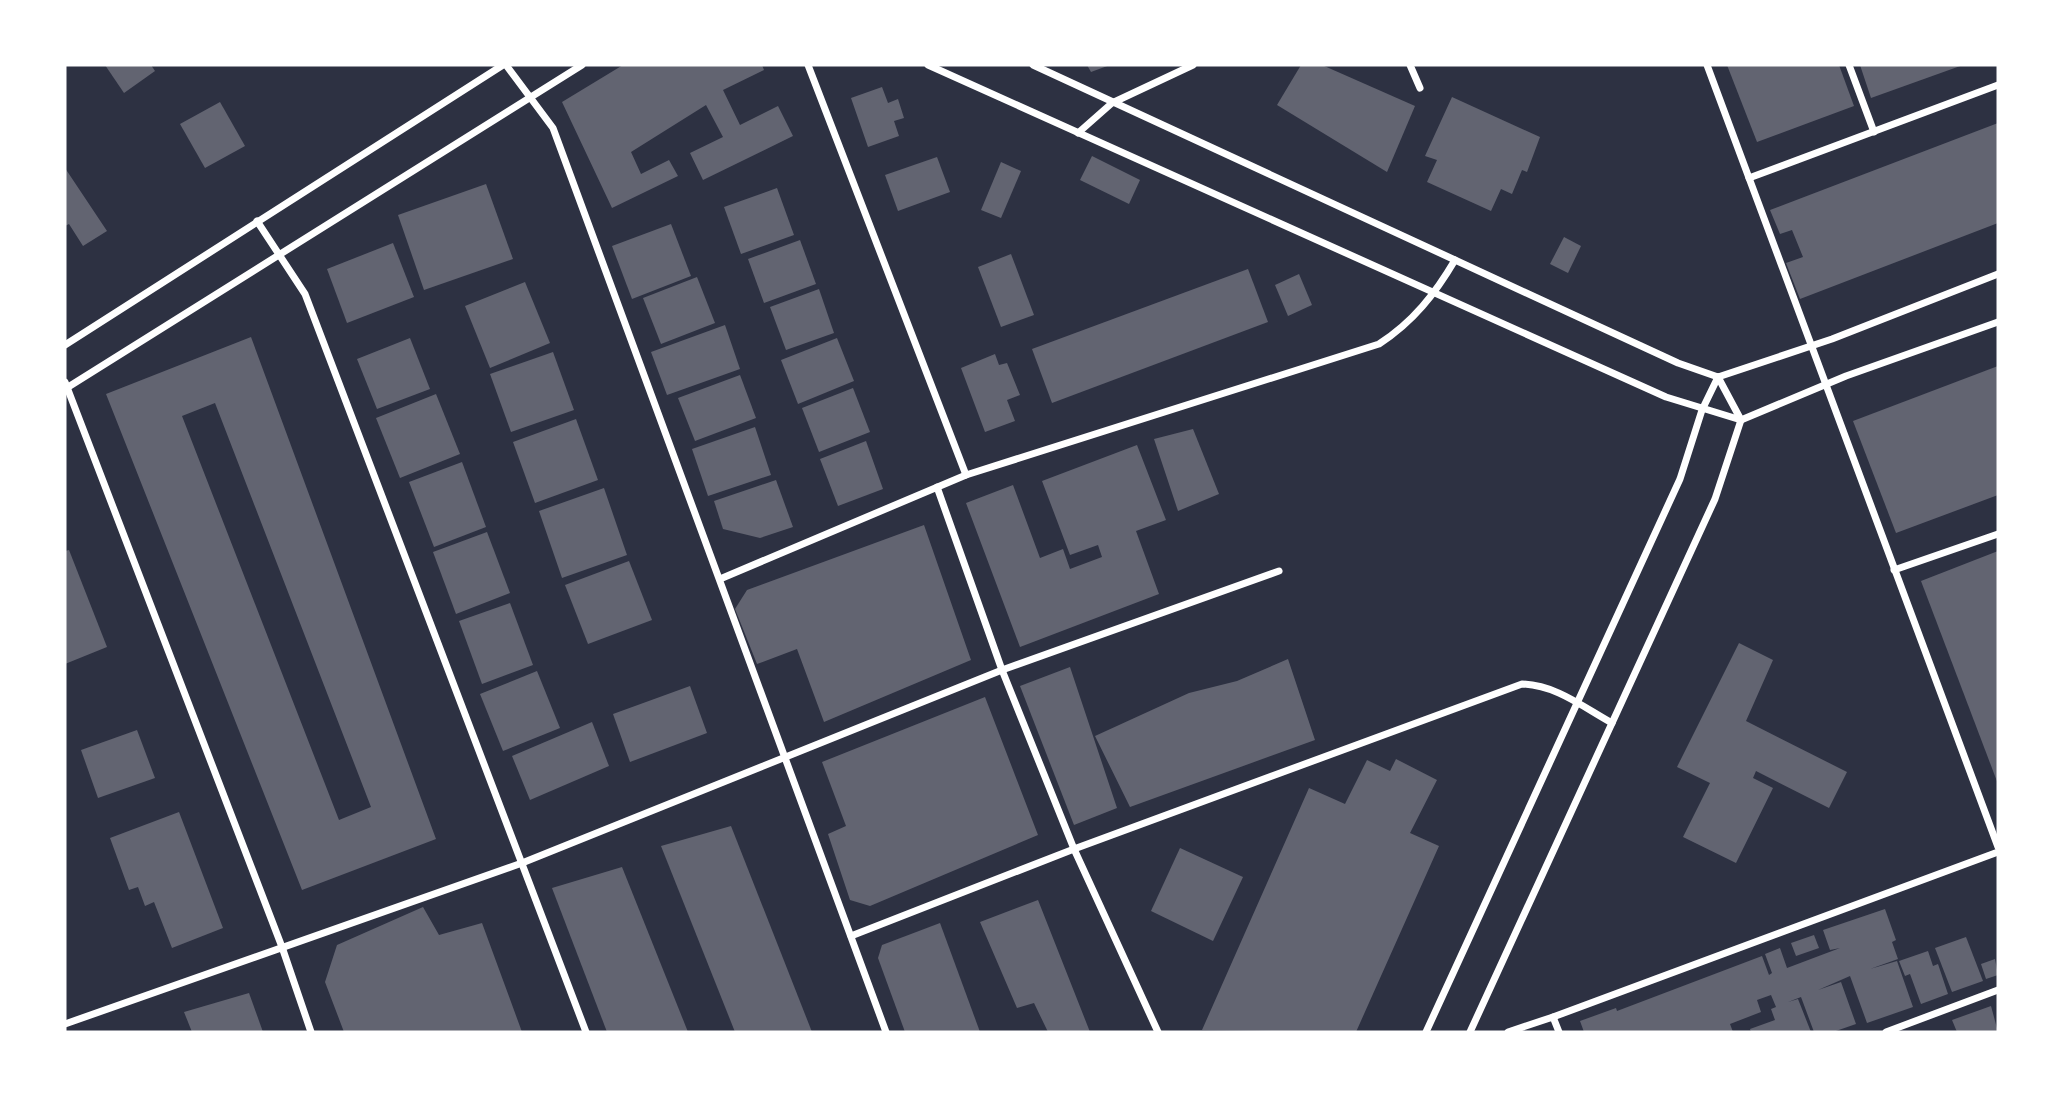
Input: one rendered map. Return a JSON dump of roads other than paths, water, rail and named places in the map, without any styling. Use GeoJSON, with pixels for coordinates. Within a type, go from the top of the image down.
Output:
{"type":"FeatureCollection","features":[{"type":"Feature","properties":{"kind":"street"},"geometry":{"type":"LineString","coordinates":[[65,345],[257,220],[505,65],[553,128],[886,1032]]}},
{"type":"Feature","properties":{"kind":"street"},"geometry":{"type":"LineString","coordinates":[[311,1032],[282,947],[66,386],[582,65]]}},
{"type":"Feature","properties":{"kind":"street"},"geometry":{"type":"LineString","coordinates":[[808,65],[966,475]]}},
{"type":"Feature","properties":{"kind":"street"},"geometry":{"type":"LineString","coordinates":[[928,65],[1666,397],[1741,420],[1825,385],[1998,322]]}},
{"type":"Feature","properties":{"kind":"street"},"geometry":{"type":"LineString","coordinates":[[1033,65],[1678,363],[1718,377],[1811,346],[1998,274]]}},
{"type":"Feature","properties":{"kind":"street"},"geometry":{"type":"LineString","coordinates":[[1078,133],[1112,103],[1193,65]]}},
{"type":"Feature","properties":{"kind":"street"},"geometry":{"type":"LineString","coordinates":[[1410,65],[1420,88]]}},
{"type":"Feature","properties":{"kind":"street"},"geometry":{"type":"LineString","coordinates":[[1508,1032],[1998,850],[1707,65]]}},
{"type":"Feature","properties":{"kind":"street"},"geometry":{"type":"LineString","coordinates":[[1849,65],[1874,132]]}},
{"type":"Feature","properties":{"kind":"street"},"geometry":{"type":"LineString","coordinates":[[1749,178],[1998,85]]}},
{"type":"Feature","properties":{"kind":"street"},"geometry":{"type":"LineString","coordinates":[[257,220],[281,253],[305,294],[586,1032]]}},
{"type":"Feature","properties":{"kind":"street"},"geometry":{"type":"LineString","coordinates":[[720,579],[966,475],[1379,344],[1405,326],[1437,292],[1455,260]]}},
{"type":"Feature","properties":{"kind":"street"},"geometry":{"type":"LineString","coordinates":[[1426,1032],[1680,479],[1702,410],[1718,377]]}},
{"type":"Feature","properties":{"kind":"street"},"geometry":{"type":"LineString","coordinates":[[1470,1032],[1715,499],[1741,420],[1718,377]]}},
{"type":"Feature","properties":{"kind":"street"},"geometry":{"type":"LineString","coordinates":[[937,487],[1002,670],[1074,849],[1158,1032]]}},
{"type":"Feature","properties":{"kind":"street"},"geometry":{"type":"LineString","coordinates":[[1894,570],[1998,534]]}},
{"type":"Feature","properties":{"kind":"street"},"geometry":{"type":"LineString","coordinates":[[65,1024],[522,863],[1002,670],[1279,571]]}},
{"type":"Feature","properties":{"kind":"street"},"geometry":{"type":"LineString","coordinates":[[851,936],[1074,849],[1506,688],[1539,684],[1557,690],[1575,704],[1612,723]]}},
{"type":"Feature","properties":{"kind":"street"},"geometry":{"type":"LineString","coordinates":[[1886,1032],[1998,990]]}},
{"type":"Feature","properties":{"kind":"street"},"geometry":{"type":"LineString","coordinates":[[1553,1017],[1559,1032]]}}]}
